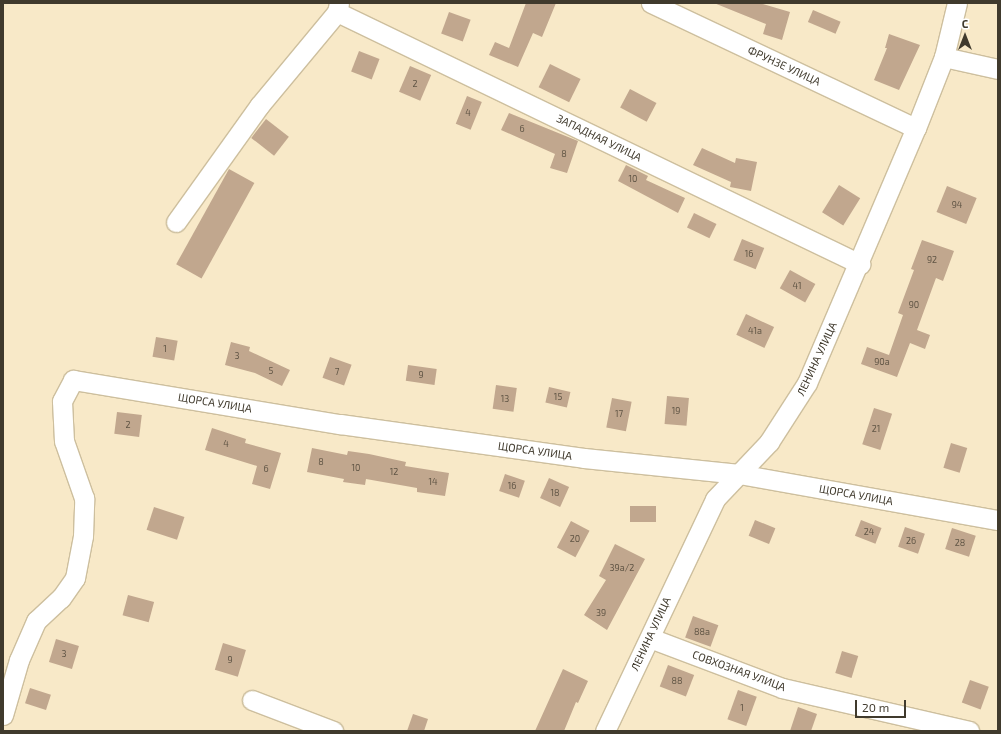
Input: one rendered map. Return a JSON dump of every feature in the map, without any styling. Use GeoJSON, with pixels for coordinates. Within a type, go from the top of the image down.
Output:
{"type":"FeatureCollection","features":[{"type":"Feature","properties":{"kind":"street","name":"ФРУНЗЕ УЛИЦА"},"geometry":{"type":"LineString","coordinates":[[651,3],[916,128]]}},
{"type":"Feature","properties":{"kind":"street","name":"ЛЕНИНА УЛИЦА"},"geometry":{"type":"LineString","coordinates":[[605,731],[715,499],[769,442],[807,383],[860,264],[916,128],[944,57],[958,3]]}},
{"type":"Feature","properties":{"kind":"street"},"geometry":{"type":"LineString","coordinates":[[176,222],[259,106],[338,7]]}},
{"type":"Feature","properties":{"kind":"street","name":"ЗАПАДНАЯ УЛИЦА"},"geometry":{"type":"LineString","coordinates":[[338,7],[860,264]]}},
{"type":"Feature","properties":{"kind":"street"},"geometry":{"type":"LineString","coordinates":[[944,57],[998,69]]}},
{"type":"Feature","properties":{"kind":"street","name":"ЩОРСА УЛИЦА"},"geometry":{"type":"LineString","coordinates":[[3,715],[20,660],[36,621],[61,598],[75,578],[83,536],[84,498],[64,441],[62,401],[73,380],[340,424],[560,455],[739,474],[998,520]]}},
{"type":"Feature","properties":{"kind":"street","name":"СОВХОЗНАЯ УЛИЦА"},"geometry":{"type":"LineString","coordinates":[[650,638],[782,688],[969,731]]}},
{"type":"Feature","properties":{"kind":"street"},"geometry":{"type":"LineString","coordinates":[[252,700],[290,723],[333,731]]}},
{"type":"Feature","properties":{"kind":"building"},"geometry":{"type":"Polygon","coordinates":[[[526,3],[556,3],[542,37],[533,33],[518,67],[489,55],[495,42],[509,48],[526,3]]]}},
{"type":"Feature","properties":{"kind":"building"},"geometry":{"type":"Polygon","coordinates":[[[714,3],[759,3],[790,12],[782,40],[763,34],[766,24],[714,3]]]}},
{"type":"Feature","properties":{"kind":"building"},"geometry":{"type":"Polygon","coordinates":[[[813,10],[841,22],[836,34],[808,22],[813,10]]]}},
{"type":"Feature","properties":{"kind":"building"},"geometry":{"type":"Polygon","coordinates":[[[449,12],[471,20],[463,41],[441,34],[449,12]]]}},
{"type":"Feature","properties":{"kind":"building"},"geometry":{"type":"Polygon","coordinates":[[[889,34],[920,45],[899,90],[874,80],[887,48],[885,48],[889,34]]]}},
{"type":"Feature","properties":{"kind":"building"},"geometry":{"type":"Polygon","coordinates":[[[359,51],[380,59],[372,79],[351,72],[359,51]]]}},
{"type":"Feature","properties":{"kind":"building"},"geometry":{"type":"Polygon","coordinates":[[[550,64],[581,79],[569,102],[539,87],[550,64]]]}},
{"type":"Feature","properties":{"kind":"building"},"geometry":{"type":"Polygon","coordinates":[[[410,66],[431,75],[420,101],[399,92],[410,66]]]}},
{"type":"Feature","properties":{"kind":"building"},"geometry":{"type":"Polygon","coordinates":[[[630,89],[656,103],[647,122],[620,108],[630,89]]]}},
{"type":"Feature","properties":{"kind":"building"},"geometry":{"type":"Polygon","coordinates":[[[467,96],[482,102],[471,130],[456,124],[467,96]]]}},
{"type":"Feature","properties":{"kind":"building"},"geometry":{"type":"Polygon","coordinates":[[[509,113],[578,141],[567,173],[550,168],[555,154],[501,130],[509,113]]]}},
{"type":"Feature","properties":{"kind":"building"},"geometry":{"type":"Polygon","coordinates":[[[266,119],[289,137],[274,156],[251,138],[266,119]]]}},
{"type":"Feature","properties":{"kind":"building"},"geometry":{"type":"Polygon","coordinates":[[[702,148],[735,163],[736,158],[757,162],[751,191],[730,187],[731,182],[693,165],[702,148]]]}},
{"type":"Feature","properties":{"kind":"building"},"geometry":{"type":"Polygon","coordinates":[[[626,165],[648,176],[646,180],[685,198],[678,213],[618,181],[626,165]]]}},
{"type":"Feature","properties":{"kind":"building"},"geometry":{"type":"Polygon","coordinates":[[[229,169],[254,183],[202,278],[176,264],[229,169]]]}},
{"type":"Feature","properties":{"kind":"building"},"geometry":{"type":"Polygon","coordinates":[[[839,185],[860,198],[843,225],[822,212],[839,185]]]}},
{"type":"Feature","properties":{"kind":"building"},"geometry":{"type":"Polygon","coordinates":[[[947,186],[977,198],[966,224],[937,212],[947,186]]]}},
{"type":"Feature","properties":{"kind":"building"},"geometry":{"type":"Polygon","coordinates":[[[694,213],[716,224],[709,238],[687,227],[694,213]]]}},
{"type":"Feature","properties":{"kind":"building"},"geometry":{"type":"Polygon","coordinates":[[[742,239],[764,248],[756,269],[733,260],[742,239]]]}},
{"type":"Feature","properties":{"kind":"building"},"geometry":{"type":"Polygon","coordinates":[[[922,240],[954,251],[943,281],[936,278],[917,330],[930,335],[925,349],[910,343],[897,377],[861,364],[867,347],[889,355],[903,315],[898,313],[914,270],[911,269],[922,240]]]}},
{"type":"Feature","properties":{"kind":"building"},"geometry":{"type":"Polygon","coordinates":[[[790,270],[815,284],[805,302],[780,288],[790,270]]]}},
{"type":"Feature","properties":{"kind":"building"},"geometry":{"type":"Polygon","coordinates":[[[746,314],[774,327],[764,348],[736,335],[746,314]]]}},
{"type":"Feature","properties":{"kind":"building"},"geometry":{"type":"Polygon","coordinates":[[[156,337],[178,341],[174,361],[153,357],[156,337]]]}},
{"type":"Feature","properties":{"kind":"building"},"geometry":{"type":"Polygon","coordinates":[[[231,342],[250,347],[249,351],[290,370],[282,386],[255,373],[225,365],[231,342]]]}},
{"type":"Feature","properties":{"kind":"building"},"geometry":{"type":"Polygon","coordinates":[[[330,357],[352,365],[344,386],[322,378],[330,357]]]}},
{"type":"Feature","properties":{"kind":"building"},"geometry":{"type":"Polygon","coordinates":[[[408,365],[437,369],[434,385],[406,381],[408,365]]]}},
{"type":"Feature","properties":{"kind":"building"},"geometry":{"type":"Polygon","coordinates":[[[496,385],[517,388],[513,412],[493,409],[496,385]]]}},
{"type":"Feature","properties":{"kind":"building"},"geometry":{"type":"Polygon","coordinates":[[[549,387],[570,392],[567,408],[545,403],[549,387]]]}},
{"type":"Feature","properties":{"kind":"building"},"geometry":{"type":"Polygon","coordinates":[[[667,396],[689,398],[686,426],[665,424],[667,396]]]}},
{"type":"Feature","properties":{"kind":"building"},"geometry":{"type":"Polygon","coordinates":[[[612,398],[632,402],[626,431],[606,427],[612,398]]]}},
{"type":"Feature","properties":{"kind":"building"},"geometry":{"type":"Polygon","coordinates":[[[874,408],[892,414],[880,450],[862,444],[874,408]]]}},
{"type":"Feature","properties":{"kind":"building"},"geometry":{"type":"Polygon","coordinates":[[[117,412],[142,415],[139,437],[114,434],[117,412]]]}},
{"type":"Feature","properties":{"kind":"building"},"geometry":{"type":"Polygon","coordinates":[[[212,428],[246,439],[245,443],[281,453],[270,489],[252,484],[257,466],[205,450],[212,428]]]}},
{"type":"Feature","properties":{"kind":"building"},"geometry":{"type":"Polygon","coordinates":[[[951,443],[967,448],[960,473],[943,468],[951,443]]]}},
{"type":"Feature","properties":{"kind":"building"},"geometry":{"type":"Polygon","coordinates":[[[312,448],[347,455],[348,451],[369,454],[406,462],[405,466],[449,473],[445,496],[417,492],[417,488],[366,479],[365,485],[343,482],[344,479],[307,472],[312,448]]]}},
{"type":"Feature","properties":{"kind":"building"},"geometry":{"type":"Polygon","coordinates":[[[505,474],[525,481],[519,498],[499,491],[505,474]]]}},
{"type":"Feature","properties":{"kind":"building"},"geometry":{"type":"Polygon","coordinates":[[[549,478],[569,487],[560,507],[540,498],[549,478]]]}},
{"type":"Feature","properties":{"kind":"building"},"geometry":{"type":"Polygon","coordinates":[[[630,506],[656,506],[656,522],[630,522],[630,506]]]}},
{"type":"Feature","properties":{"kind":"building"},"geometry":{"type":"Polygon","coordinates":[[[154,507],[184,517],[177,540],[147,530],[154,507]]]}},
{"type":"Feature","properties":{"kind":"building"},"geometry":{"type":"Polygon","coordinates":[[[755,520],[775,528],[769,544],[749,536],[755,520]]]}},
{"type":"Feature","properties":{"kind":"building"},"geometry":{"type":"Polygon","coordinates":[[[861,520],[882,528],[875,544],[855,536],[861,520]]]}},
{"type":"Feature","properties":{"kind":"building"},"geometry":{"type":"Polygon","coordinates":[[[571,521],[590,531],[575,557],[557,547],[571,521]]]}},
{"type":"Feature","properties":{"kind":"building"},"geometry":{"type":"Polygon","coordinates":[[[905,527],[925,534],[918,554],[898,547],[905,527]]]}},
{"type":"Feature","properties":{"kind":"building"},"geometry":{"type":"Polygon","coordinates":[[[952,528],[976,536],[969,557],[945,549],[952,528]]]}},
{"type":"Feature","properties":{"kind":"building"},"geometry":{"type":"Polygon","coordinates":[[[615,544],[645,559],[607,630],[584,615],[606,580],[599,576],[615,544]]]}},
{"type":"Feature","properties":{"kind":"building"},"geometry":{"type":"Polygon","coordinates":[[[128,595],[154,602],[149,622],[123,615],[128,595]]]}},
{"type":"Feature","properties":{"kind":"building"},"geometry":{"type":"Polygon","coordinates":[[[693,616],[718,625],[711,647],[685,638],[693,616]]]}},
{"type":"Feature","properties":{"kind":"building"},"geometry":{"type":"Polygon","coordinates":[[[56,639],[79,646],[72,669],[49,662],[56,639]]]}},
{"type":"Feature","properties":{"kind":"building"},"geometry":{"type":"Polygon","coordinates":[[[223,643],[246,650],[238,677],[215,670],[223,643]]]}},
{"type":"Feature","properties":{"kind":"building"},"geometry":{"type":"Polygon","coordinates":[[[842,651],[858,656],[852,678],[835,673],[842,651]]]}},
{"type":"Feature","properties":{"kind":"building"},"geometry":{"type":"Polygon","coordinates":[[[668,665],[694,675],[686,697],[660,686],[668,665]]]}},
{"type":"Feature","properties":{"kind":"building"},"geometry":{"type":"Polygon","coordinates":[[[563,669],[588,681],[578,703],[576,702],[564,731],[535,731],[563,669]]]}},
{"type":"Feature","properties":{"kind":"building"},"geometry":{"type":"Polygon","coordinates":[[[970,680],[989,687],[981,709],[962,703],[970,680]]]}},
{"type":"Feature","properties":{"kind":"building"},"geometry":{"type":"Polygon","coordinates":[[[30,688],[51,695],[46,710],[25,703],[30,688]]]}},
{"type":"Feature","properties":{"kind":"building"},"geometry":{"type":"Polygon","coordinates":[[[738,690],[757,697],[746,726],[727,719],[738,690]]]}},
{"type":"Feature","properties":{"kind":"building"},"geometry":{"type":"Polygon","coordinates":[[[798,707],[817,714],[811,731],[790,731],[798,707]]]}},
{"type":"Feature","properties":{"kind":"building"},"geometry":{"type":"Polygon","coordinates":[[[413,714],[428,719],[424,731],[407,731],[413,714]]]}}]}
